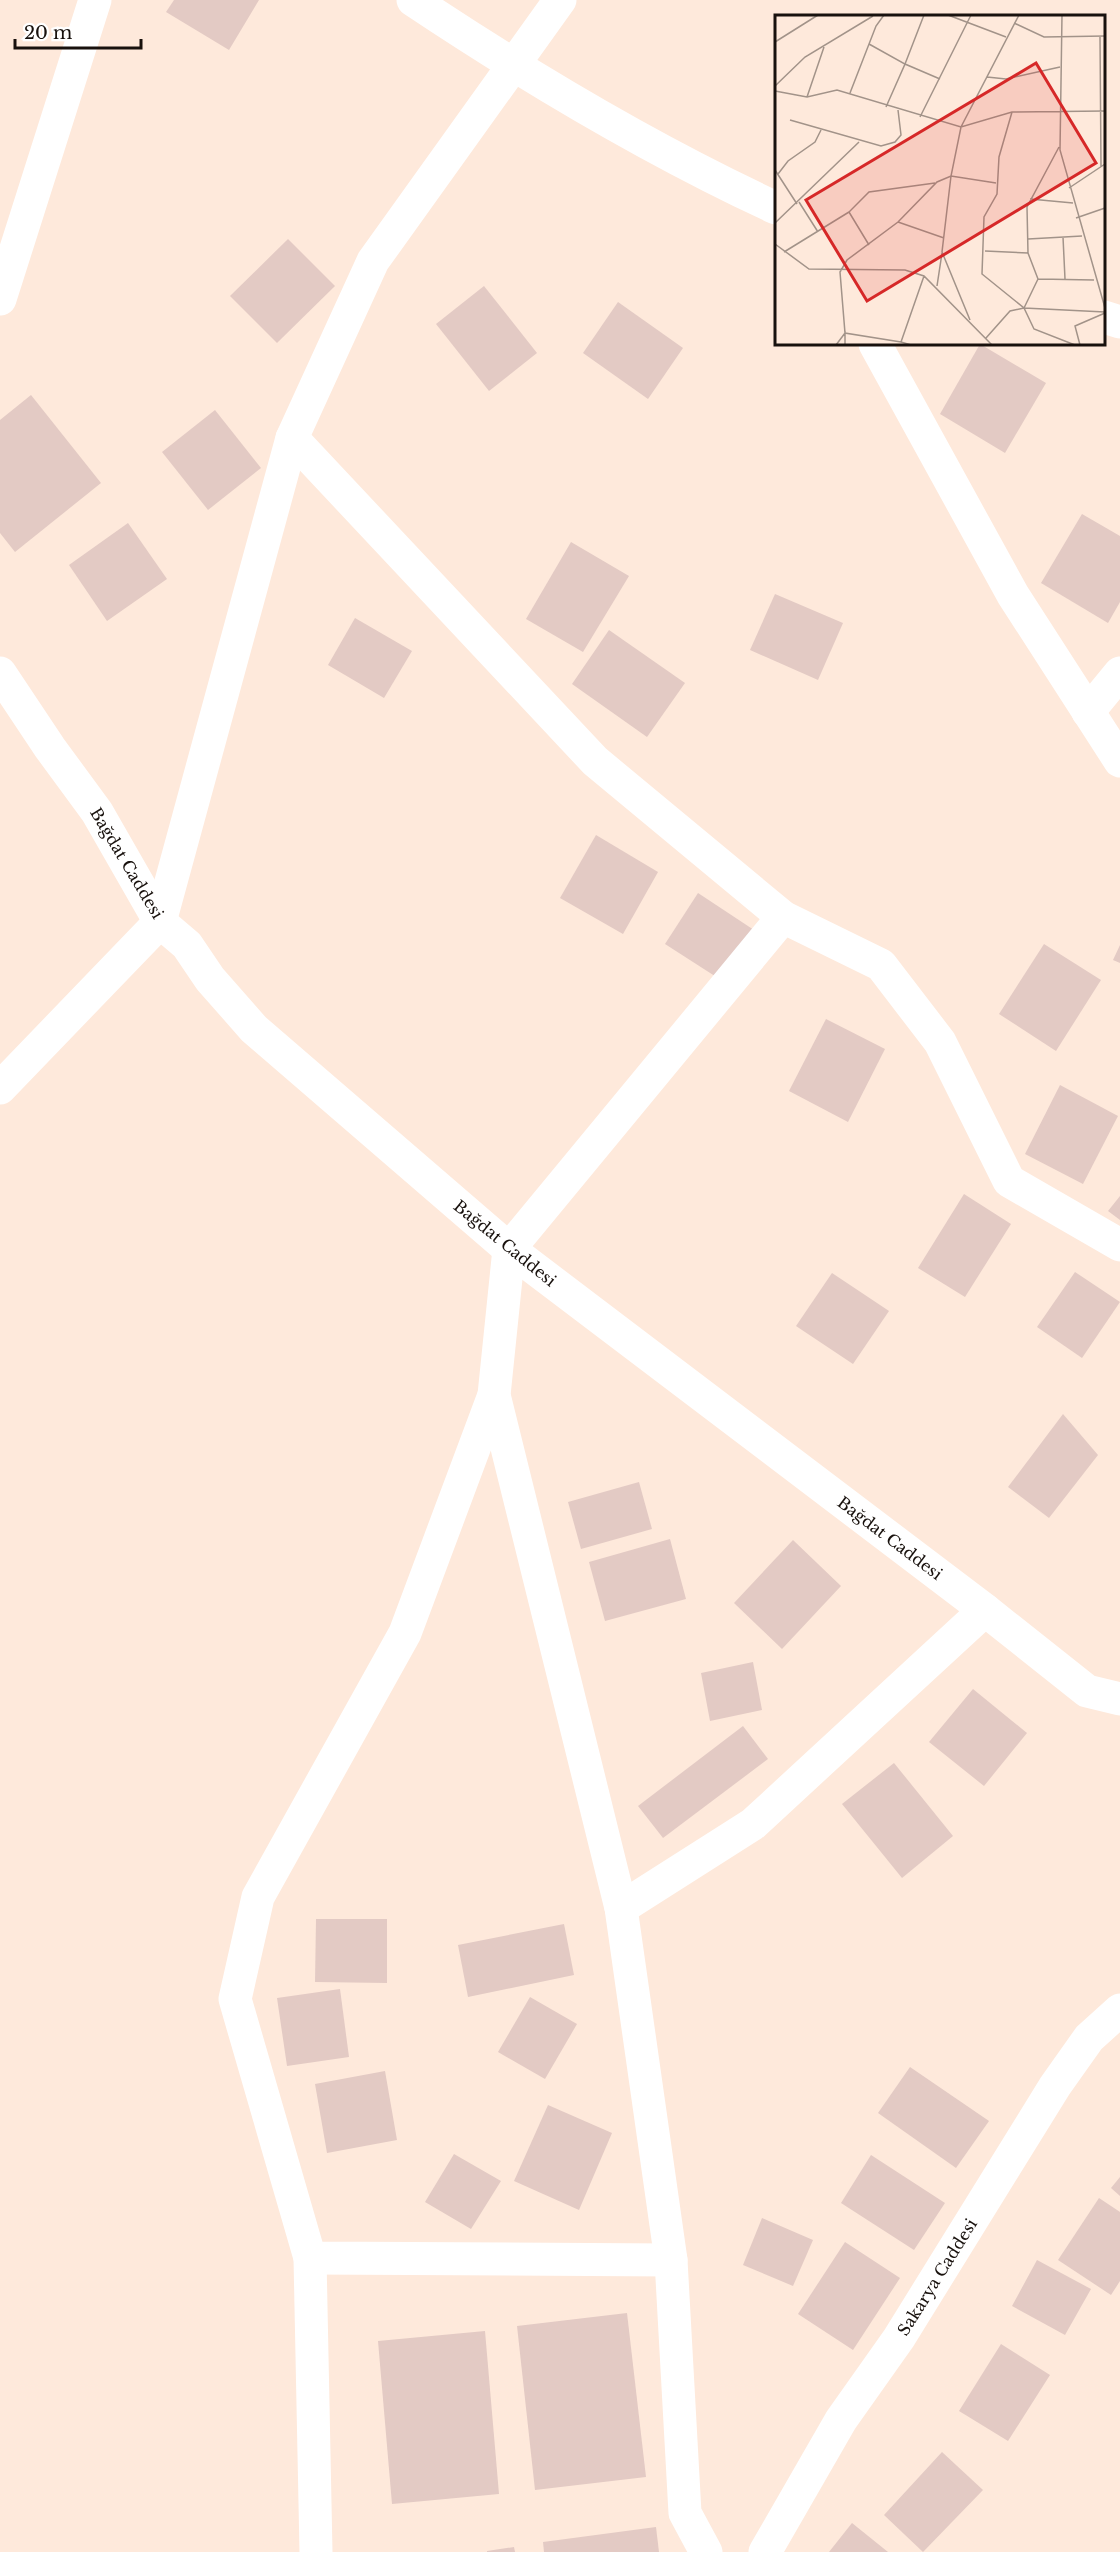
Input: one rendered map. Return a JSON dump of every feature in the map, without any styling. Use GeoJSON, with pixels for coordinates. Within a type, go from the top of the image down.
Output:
{"type":"FeatureCollection","features":[{"type":"Feature","properties":{"kind":"street"},"geometry":{"type":"LineString","coordinates":[[0,298],[95,0]]}},
{"type":"Feature","properties":{"kind":"street"},"geometry":{"type":"LineString","coordinates":[[413,0],[513,66],[701,173],[775,207]]}},
{"type":"Feature","properties":{"kind":"street"},"geometry":{"type":"LineString","coordinates":[[0,1088],[160,922],[292,438],[373,261],[560,0]]}},
{"type":"Feature","properties":{"kind":"street"},"geometry":{"type":"LineString","coordinates":[[1105,317],[1120,322]]}},
{"type":"Feature","properties":{"kind":"street"},"geometry":{"type":"LineString","coordinates":[[877,345],[1013,595],[1120,761]]}},
{"type":"Feature","properties":{"kind":"street"},"geometry":{"type":"LineString","coordinates":[[292,438],[595,761],[783,917],[881,965],[940,1042],[1009,1181],[1120,1245]]}},
{"type":"Feature","properties":{"kind":"street","name":"Bağdat Caddesi"},"geometry":{"type":"LineString","coordinates":[[0,673],[50,748],[97,812],[160,922],[187,945],[210,980],[254,1029],[509,1250],[985,1610],[1087,1691],[1120,1699]]}},
{"type":"Feature","properties":{"kind":"street"},"geometry":{"type":"LineString","coordinates":[[1088,712],[1120,673]]}},
{"type":"Feature","properties":{"kind":"street"},"geometry":{"type":"LineString","coordinates":[[316,2552],[310,2258],[235,1999],[258,1897],[405,1633],[494,1395],[509,1250],[783,917]]}},
{"type":"Feature","properties":{"kind":"street"},"geometry":{"type":"LineString","coordinates":[[494,1395],[621,1908],[671,2260],[685,2513],[706,2552]]}},
{"type":"Feature","properties":{"kind":"street"},"geometry":{"type":"LineString","coordinates":[[621,1908],[753,1824],[985,1610]]}},
{"type":"Feature","properties":{"kind":"street"},"geometry":{"type":"LineString","coordinates":[[1087,1691],[1120,1718]]}},
{"type":"Feature","properties":{"kind":"street","name":"Sakarya Caddesi"},"geometry":{"type":"LineString","coordinates":[[765,2552],[841,2420],[899,2337],[1055,2086],[1089,2038],[1120,2010]]}},
{"type":"Feature","properties":{"kind":"street"},"geometry":{"type":"LineString","coordinates":[[310,2258],[671,2260]]}},
{"type":"Feature","properties":{"kind":"building"},"geometry":{"type":"Polygon","coordinates":[[[174,0],[259,0],[229,50],[166,12],[174,0]]]}},
{"type":"Feature","properties":{"kind":"building"},"geometry":{"type":"Polygon","coordinates":[[[288,239],[335,286],[277,343],[230,296],[288,239]]]}},
{"type":"Feature","properties":{"kind":"building"},"geometry":{"type":"Polygon","coordinates":[[[484,286],[537,353],[489,391],[436,324],[484,286]]]}},
{"type":"Feature","properties":{"kind":"building"},"geometry":{"type":"Polygon","coordinates":[[[618,302],[683,348],[648,399],[583,353],[618,302]]]}},
{"type":"Feature","properties":{"kind":"building"},"geometry":{"type":"Polygon","coordinates":[[[979,345],[1046,383],[1005,453],[940,414],[979,345]]]}},
{"type":"Feature","properties":{"kind":"building"},"geometry":{"type":"Polygon","coordinates":[[[31,395],[101,483],[15,552],[0,533],[0,420],[31,395]]]}},
{"type":"Feature","properties":{"kind":"building"},"geometry":{"type":"Polygon","coordinates":[[[215,410],[261,468],[208,510],[162,452],[215,410]]]}},
{"type":"Feature","properties":{"kind":"building"},"geometry":{"type":"Polygon","coordinates":[[[1082,514],[1120,536],[1120,602],[1108,623],[1041,583],[1082,514]]]}},
{"type":"Feature","properties":{"kind":"building"},"geometry":{"type":"Polygon","coordinates":[[[128,523],[167,579],[107,621],[69,565],[128,523]]]}},
{"type":"Feature","properties":{"kind":"building"},"geometry":{"type":"Polygon","coordinates":[[[571,542],[629,576],[583,652],[526,619],[571,542]]]}},
{"type":"Feature","properties":{"kind":"building"},"geometry":{"type":"Polygon","coordinates":[[[775,594],[843,623],[818,680],[750,650],[775,594]]]}},
{"type":"Feature","properties":{"kind":"building"},"geometry":{"type":"Polygon","coordinates":[[[355,618],[412,651],[384,698],[328,665],[355,618]]]}},
{"type":"Feature","properties":{"kind":"building"},"geometry":{"type":"Polygon","coordinates":[[[609,630],[685,683],[647,737],[572,684],[609,630]]]}},
{"type":"Feature","properties":{"kind":"building"},"geometry":{"type":"Polygon","coordinates":[[[596,835],[658,872],[623,934],[560,898],[596,835]]]}},
{"type":"Feature","properties":{"kind":"building"},"geometry":{"type":"Polygon","coordinates":[[[698,893],[754,930],[721,980],[665,944],[698,893]]]}},
{"type":"Feature","properties":{"kind":"building"},"geometry":{"type":"Polygon","coordinates":[[[1044,944],[1101,980],[1056,1051],[999,1014],[1044,944]]]}},
{"type":"Feature","properties":{"kind":"building"},"geometry":{"type":"Polygon","coordinates":[[[1120,945],[1120,963],[1113,960],[1120,945]]]}},
{"type":"Feature","properties":{"kind":"building"},"geometry":{"type":"Polygon","coordinates":[[[826,1019],[885,1049],[848,1122],[789,1091],[826,1019]]]}},
{"type":"Feature","properties":{"kind":"building"},"geometry":{"type":"Polygon","coordinates":[[[1060,1085],[1118,1116],[1083,1184],[1025,1154],[1060,1085]]]}},
{"type":"Feature","properties":{"kind":"building"},"geometry":{"type":"Polygon","coordinates":[[[964,1194],[1011,1224],[965,1297],[918,1268],[964,1194]]]}},
{"type":"Feature","properties":{"kind":"building"},"geometry":{"type":"Polygon","coordinates":[[[1120,1196],[1120,1220],[1108,1211],[1120,1196]]]}},
{"type":"Feature","properties":{"kind":"building"},"geometry":{"type":"Polygon","coordinates":[[[1075,1272],[1120,1302],[1082,1358],[1037,1327],[1075,1272]]]}},
{"type":"Feature","properties":{"kind":"building"},"geometry":{"type":"Polygon","coordinates":[[[832,1273],[889,1311],[853,1364],[796,1326],[832,1273]]]}},
{"type":"Feature","properties":{"kind":"building"},"geometry":{"type":"Polygon","coordinates":[[[1063,1414],[1098,1455],[1049,1518],[1008,1487],[1063,1414]]]}},
{"type":"Feature","properties":{"kind":"building"},"geometry":{"type":"Polygon","coordinates":[[[639,1482],[652,1529],[581,1549],[568,1502],[639,1482]]]}},
{"type":"Feature","properties":{"kind":"building"},"geometry":{"type":"Polygon","coordinates":[[[670,1539],[686,1599],[605,1621],[589,1562],[670,1539]]]}},
{"type":"Feature","properties":{"kind":"building"},"geometry":{"type":"Polygon","coordinates":[[[793,1540],[841,1586],[782,1649],[734,1603],[793,1540]]]}},
{"type":"Feature","properties":{"kind":"building"},"geometry":{"type":"Polygon","coordinates":[[[753,1662],[762,1710],[710,1721],[701,1673],[753,1662]]]}},
{"type":"Feature","properties":{"kind":"building"},"geometry":{"type":"Polygon","coordinates":[[[973,1689],[1027,1733],[984,1786],[929,1742],[973,1689]]]}},
{"type":"Feature","properties":{"kind":"building"},"geometry":{"type":"Polygon","coordinates":[[[743,1726],[768,1759],[663,1838],[638,1806],[743,1726]]]}},
{"type":"Feature","properties":{"kind":"building"},"geometry":{"type":"Polygon","coordinates":[[[894,1763],[953,1836],[902,1878],[842,1804],[894,1763]]]}},
{"type":"Feature","properties":{"kind":"building"},"geometry":{"type":"Polygon","coordinates":[[[316,1919],[387,1919],[387,1983],[315,1982],[316,1919]]]}},
{"type":"Feature","properties":{"kind":"building"},"geometry":{"type":"Polygon","coordinates":[[[564,1924],[574,1975],[468,1997],[458,1945],[564,1924]]]}},
{"type":"Feature","properties":{"kind":"building"},"geometry":{"type":"Polygon","coordinates":[[[340,1989],[349,2057],[287,2066],[277,1998],[340,1989]]]}},
{"type":"Feature","properties":{"kind":"building"},"geometry":{"type":"Polygon","coordinates":[[[530,1997],[577,2024],[545,2079],[498,2052],[530,1997]]]}},
{"type":"Feature","properties":{"kind":"building"},"geometry":{"type":"Polygon","coordinates":[[[910,2067],[989,2121],[956,2168],[878,2113],[910,2067]]]}},
{"type":"Feature","properties":{"kind":"building"},"geometry":{"type":"Polygon","coordinates":[[[385,2071],[397,2140],[327,2153],[315,2084],[385,2071]]]}},
{"type":"Feature","properties":{"kind":"building"},"geometry":{"type":"Polygon","coordinates":[[[548,2105],[612,2133],[579,2210],[514,2181],[548,2105]]]}},
{"type":"Feature","properties":{"kind":"building"},"geometry":{"type":"Polygon","coordinates":[[[454,2154],[501,2181],[471,2229],[425,2202],[454,2154]]]}},
{"type":"Feature","properties":{"kind":"building"},"geometry":{"type":"Polygon","coordinates":[[[871,2155],[945,2203],[914,2250],[841,2203],[871,2155]]]}},
{"type":"Feature","properties":{"kind":"building"},"geometry":{"type":"Polygon","coordinates":[[[1120,2177],[1120,2196],[1111,2188],[1120,2177]]]}},
{"type":"Feature","properties":{"kind":"building"},"geometry":{"type":"Polygon","coordinates":[[[1099,2198],[1120,2212],[1120,2281],[1111,2295],[1058,2260],[1099,2198]]]}},
{"type":"Feature","properties":{"kind":"building"},"geometry":{"type":"Polygon","coordinates":[[[762,2218],[813,2240],[793,2286],[743,2265],[762,2218]]]}},
{"type":"Feature","properties":{"kind":"building"},"geometry":{"type":"Polygon","coordinates":[[[845,2242],[900,2278],[853,2350],[798,2314],[845,2242]]]}},
{"type":"Feature","properties":{"kind":"building"},"geometry":{"type":"Polygon","coordinates":[[[1037,2260],[1091,2289],[1065,2335],[1012,2306],[1037,2260]]]}},
{"type":"Feature","properties":{"kind":"building"},"geometry":{"type":"Polygon","coordinates":[[[627,2313],[646,2477],[535,2490],[517,2326],[627,2313]]]}},
{"type":"Feature","properties":{"kind":"building"},"geometry":{"type":"Polygon","coordinates":[[[485,2331],[499,2494],[392,2504],[378,2341],[485,2331]]]}},
{"type":"Feature","properties":{"kind":"building"},"geometry":{"type":"Polygon","coordinates":[[[1001,2344],[1050,2375],[1008,2441],[959,2411],[1001,2344]]]}},
{"type":"Feature","properties":{"kind":"building"},"geometry":{"type":"Polygon","coordinates":[[[942,2452],[983,2490],[923,2552],[884,2515],[942,2452]]]}},
{"type":"Feature","properties":{"kind":"building"},"geometry":{"type":"Polygon","coordinates":[[[852,2523],[888,2552],[829,2552],[852,2523]]]}},
{"type":"Feature","properties":{"kind":"building"},"geometry":{"type":"Polygon","coordinates":[[[656,2527],[659,2552],[544,2552],[543,2542],[656,2527]]]}},
{"type":"Feature","properties":{"kind":"building"},"geometry":{"type":"Polygon","coordinates":[[[514,2547],[515,2552],[487,2552],[487,2551],[514,2547]]]}}]}
